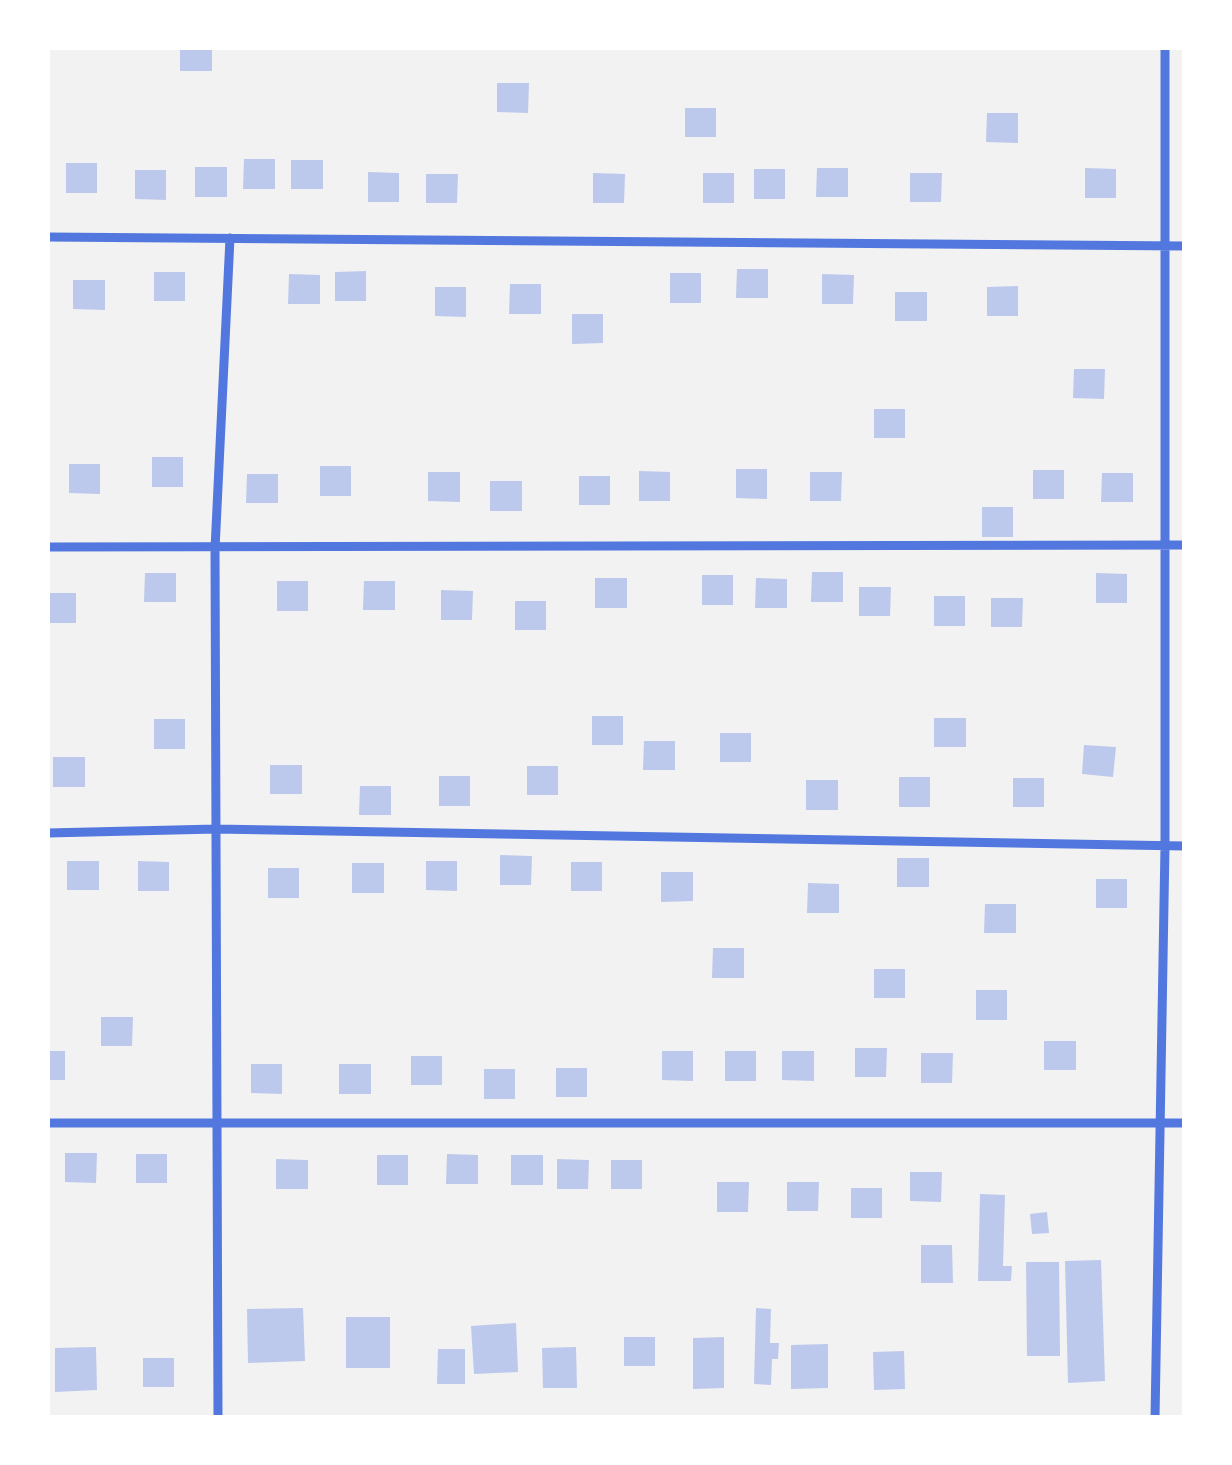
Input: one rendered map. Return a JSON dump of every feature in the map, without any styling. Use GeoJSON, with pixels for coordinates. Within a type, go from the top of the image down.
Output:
{"type":"FeatureCollection","features":[{"type":"Feature","properties":{"kind":"street"},"geometry":{"type":"LineString","coordinates":[[1155,1418],[1165,846],[1166,48]]}},
{"type":"Feature","properties":{"kind":"street"},"geometry":{"type":"LineString","coordinates":[[48,237],[1184,246]]}},
{"type":"Feature","properties":{"kind":"street"},"geometry":{"type":"LineString","coordinates":[[218,1418],[215,549],[230,238]]}},
{"type":"Feature","properties":{"kind":"street"},"geometry":{"type":"LineString","coordinates":[[48,548],[1184,545]]}},
{"type":"Feature","properties":{"kind":"street"},"geometry":{"type":"LineString","coordinates":[[48,834],[216,829],[1184,846]]}},
{"type":"Feature","properties":{"kind":"street"},"geometry":{"type":"LineString","coordinates":[[48,1124],[1184,1122]]}},
{"type":"Feature","properties":{"kind":"building"},"geometry":{"type":"Polygon","coordinates":[[[180,48],[212,48],[212,71],[180,71],[180,48]]]}},
{"type":"Feature","properties":{"kind":"building"},"geometry":{"type":"Polygon","coordinates":[[[497,83],[529,83],[528,113],[497,112],[497,83]]]}},
{"type":"Feature","properties":{"kind":"building"},"geometry":{"type":"Polygon","coordinates":[[[685,108],[716,108],[716,137],[685,137],[685,108]]]}},
{"type":"Feature","properties":{"kind":"building"},"geometry":{"type":"Polygon","coordinates":[[[987,113],[1018,113],[1018,143],[986,142],[987,113]]]}},
{"type":"Feature","properties":{"kind":"building"},"geometry":{"type":"Polygon","coordinates":[[[244,159],[275,159],[275,189],[243,189],[244,159]]]}},
{"type":"Feature","properties":{"kind":"building"},"geometry":{"type":"Polygon","coordinates":[[[291,160],[323,160],[323,189],[291,189],[291,160]]]}},
{"type":"Feature","properties":{"kind":"building"},"geometry":{"type":"Polygon","coordinates":[[[66,163],[97,163],[97,193],[66,193],[66,163]]]}},
{"type":"Feature","properties":{"kind":"building"},"geometry":{"type":"Polygon","coordinates":[[[195,167],[227,167],[227,197],[195,197],[195,167]]]}},
{"type":"Feature","properties":{"kind":"building"},"geometry":{"type":"Polygon","coordinates":[[[817,168],[848,168],[848,197],[816,197],[817,168]]]}},
{"type":"Feature","properties":{"kind":"building"},"geometry":{"type":"Polygon","coordinates":[[[1085,168],[1116,169],[1116,198],[1085,198],[1085,168]]]}},
{"type":"Feature","properties":{"kind":"building"},"geometry":{"type":"Polygon","coordinates":[[[754,169],[785,169],[785,199],[754,199],[754,169]]]}},
{"type":"Feature","properties":{"kind":"building"},"geometry":{"type":"Polygon","coordinates":[[[135,170],[166,170],[166,200],[135,199],[135,170]]]}},
{"type":"Feature","properties":{"kind":"building"},"geometry":{"type":"Polygon","coordinates":[[[368,172],[399,173],[399,202],[368,202],[368,172]]]}},
{"type":"Feature","properties":{"kind":"building"},"geometry":{"type":"Polygon","coordinates":[[[593,173],[625,174],[624,203],[593,203],[593,173]]]}},
{"type":"Feature","properties":{"kind":"building"},"geometry":{"type":"Polygon","coordinates":[[[703,173],[734,173],[734,203],[703,203],[703,173]]]}},
{"type":"Feature","properties":{"kind":"building"},"geometry":{"type":"Polygon","coordinates":[[[910,173],[942,173],[941,202],[910,202],[910,173]]]}},
{"type":"Feature","properties":{"kind":"building"},"geometry":{"type":"Polygon","coordinates":[[[426,174],[458,174],[457,203],[426,203],[426,174]]]}},
{"type":"Feature","properties":{"kind":"building"},"geometry":{"type":"Polygon","coordinates":[[[737,269],[768,269],[768,298],[736,298],[737,269]]]}},
{"type":"Feature","properties":{"kind":"building"},"geometry":{"type":"Polygon","coordinates":[[[366,271],[366,301],[335,301],[335,272],[366,271]]]}},
{"type":"Feature","properties":{"kind":"building"},"geometry":{"type":"Polygon","coordinates":[[[154,272],[185,272],[185,301],[154,301],[154,272]]]}},
{"type":"Feature","properties":{"kind":"building"},"geometry":{"type":"Polygon","coordinates":[[[670,273],[701,273],[701,303],[670,303],[670,273]]]}},
{"type":"Feature","properties":{"kind":"building"},"geometry":{"type":"Polygon","coordinates":[[[289,274],[320,275],[320,304],[288,304],[289,274]]]}},
{"type":"Feature","properties":{"kind":"building"},"geometry":{"type":"Polygon","coordinates":[[[822,274],[854,275],[853,304],[822,304],[822,274]]]}},
{"type":"Feature","properties":{"kind":"building"},"geometry":{"type":"Polygon","coordinates":[[[73,280],[105,280],[105,310],[73,309],[73,280]]]}},
{"type":"Feature","properties":{"kind":"building"},"geometry":{"type":"Polygon","coordinates":[[[510,284],[541,284],[541,314],[509,314],[510,284]]]}},
{"type":"Feature","properties":{"kind":"building"},"geometry":{"type":"Polygon","coordinates":[[[1018,286],[1018,316],[987,316],[987,287],[1018,286]]]}},
{"type":"Feature","properties":{"kind":"building"},"geometry":{"type":"Polygon","coordinates":[[[435,287],[466,287],[466,317],[435,316],[435,287]]]}},
{"type":"Feature","properties":{"kind":"building"},"geometry":{"type":"Polygon","coordinates":[[[895,292],[927,292],[927,321],[895,321],[895,292]]]}},
{"type":"Feature","properties":{"kind":"building"},"geometry":{"type":"Polygon","coordinates":[[[572,314],[603,314],[603,343],[572,344],[572,314]]]}},
{"type":"Feature","properties":{"kind":"building"},"geometry":{"type":"Polygon","coordinates":[[[1074,369],[1105,369],[1104,399],[1073,398],[1074,369]]]}},
{"type":"Feature","properties":{"kind":"building"},"geometry":{"type":"Polygon","coordinates":[[[874,409],[905,409],[905,438],[874,438],[874,409]]]}},
{"type":"Feature","properties":{"kind":"building"},"geometry":{"type":"Polygon","coordinates":[[[152,457],[183,457],[183,487],[152,487],[152,457]]]}},
{"type":"Feature","properties":{"kind":"building"},"geometry":{"type":"Polygon","coordinates":[[[69,464],[100,464],[100,494],[69,493],[69,464]]]}},
{"type":"Feature","properties":{"kind":"building"},"geometry":{"type":"Polygon","coordinates":[[[320,466],[351,466],[351,496],[320,496],[320,466]]]}},
{"type":"Feature","properties":{"kind":"building"},"geometry":{"type":"Polygon","coordinates":[[[736,469],[767,469],[767,499],[736,498],[736,469]]]}},
{"type":"Feature","properties":{"kind":"building"},"geometry":{"type":"Polygon","coordinates":[[[1033,470],[1064,470],[1064,499],[1033,499],[1033,470]]]}},
{"type":"Feature","properties":{"kind":"building"},"geometry":{"type":"Polygon","coordinates":[[[639,471],[670,472],[670,501],[639,501],[639,471]]]}},
{"type":"Feature","properties":{"kind":"building"},"geometry":{"type":"Polygon","coordinates":[[[428,472],[460,472],[460,502],[428,501],[428,472]]]}},
{"type":"Feature","properties":{"kind":"building"},"geometry":{"type":"Polygon","coordinates":[[[810,472],[842,472],[841,501],[810,501],[810,472]]]}},
{"type":"Feature","properties":{"kind":"building"},"geometry":{"type":"Polygon","coordinates":[[[1102,473],[1133,473],[1133,502],[1101,502],[1102,473]]]}},
{"type":"Feature","properties":{"kind":"building"},"geometry":{"type":"Polygon","coordinates":[[[247,474],[278,474],[278,503],[246,503],[247,474]]]}},
{"type":"Feature","properties":{"kind":"building"},"geometry":{"type":"Polygon","coordinates":[[[579,476],[610,476],[610,505],[579,505],[579,476]]]}},
{"type":"Feature","properties":{"kind":"building"},"geometry":{"type":"Polygon","coordinates":[[[490,481],[522,481],[522,511],[490,511],[490,481]]]}},
{"type":"Feature","properties":{"kind":"building"},"geometry":{"type":"Polygon","coordinates":[[[982,507],[1013,507],[1013,537],[982,537],[982,507]]]}},
{"type":"Feature","properties":{"kind":"building"},"geometry":{"type":"Polygon","coordinates":[[[812,572],[843,572],[843,602],[811,602],[812,572]]]}},
{"type":"Feature","properties":{"kind":"building"},"geometry":{"type":"Polygon","coordinates":[[[145,573],[176,573],[176,602],[144,602],[145,573]]]}},
{"type":"Feature","properties":{"kind":"building"},"geometry":{"type":"Polygon","coordinates":[[[1096,573],[1127,574],[1127,603],[1096,603],[1096,573]]]}},
{"type":"Feature","properties":{"kind":"building"},"geometry":{"type":"Polygon","coordinates":[[[702,575],[733,575],[733,605],[702,605],[702,575]]]}},
{"type":"Feature","properties":{"kind":"building"},"geometry":{"type":"Polygon","coordinates":[[[595,578],[627,578],[627,608],[595,608],[595,578]]]}},
{"type":"Feature","properties":{"kind":"building"},"geometry":{"type":"Polygon","coordinates":[[[756,578],[787,579],[787,608],[755,608],[756,578]]]}},
{"type":"Feature","properties":{"kind":"building"},"geometry":{"type":"Polygon","coordinates":[[[277,581],[308,581],[308,611],[277,611],[277,581]]]}},
{"type":"Feature","properties":{"kind":"building"},"geometry":{"type":"Polygon","coordinates":[[[364,581],[395,581],[395,610],[363,610],[364,581]]]}},
{"type":"Feature","properties":{"kind":"building"},"geometry":{"type":"Polygon","coordinates":[[[859,587],[891,587],[890,616],[859,616],[859,587]]]}},
{"type":"Feature","properties":{"kind":"building"},"geometry":{"type":"Polygon","coordinates":[[[441,590],[473,591],[472,620],[441,620],[441,590]]]}},
{"type":"Feature","properties":{"kind":"building"},"geometry":{"type":"Polygon","coordinates":[[[48,593],[76,593],[76,623],[48,623],[48,593]]]}},
{"type":"Feature","properties":{"kind":"building"},"geometry":{"type":"Polygon","coordinates":[[[934,596],[965,596],[965,626],[934,626],[934,596]]]}},
{"type":"Feature","properties":{"kind":"building"},"geometry":{"type":"Polygon","coordinates":[[[991,598],[1023,598],[1022,627],[991,627],[991,598]]]}},
{"type":"Feature","properties":{"kind":"building"},"geometry":{"type":"Polygon","coordinates":[[[515,601],[546,601],[546,630],[515,630],[515,601]]]}},
{"type":"Feature","properties":{"kind":"building"},"geometry":{"type":"Polygon","coordinates":[[[592,716],[623,716],[623,745],[592,745],[592,716]]]}},
{"type":"Feature","properties":{"kind":"building"},"geometry":{"type":"Polygon","coordinates":[[[934,718],[966,718],[966,747],[934,747],[934,718]]]}},
{"type":"Feature","properties":{"kind":"building"},"geometry":{"type":"Polygon","coordinates":[[[154,719],[185,719],[185,749],[154,749],[154,719]]]}},
{"type":"Feature","properties":{"kind":"building"},"geometry":{"type":"Polygon","coordinates":[[[720,733],[751,733],[751,762],[720,762],[720,733]]]}},
{"type":"Feature","properties":{"kind":"building"},"geometry":{"type":"Polygon","coordinates":[[[644,741],[675,741],[675,770],[643,770],[644,741]]]}},
{"type":"Feature","properties":{"kind":"building"},"geometry":{"type":"Polygon","coordinates":[[[1084,745],[1116,747],[1113,777],[1082,774],[1084,745]]]}},
{"type":"Feature","properties":{"kind":"building"},"geometry":{"type":"Polygon","coordinates":[[[53,757],[85,757],[85,787],[53,787],[53,757]]]}},
{"type":"Feature","properties":{"kind":"building"},"geometry":{"type":"Polygon","coordinates":[[[270,765],[302,765],[302,794],[270,794],[270,765]]]}},
{"type":"Feature","properties":{"kind":"building"},"geometry":{"type":"Polygon","coordinates":[[[527,766],[558,766],[558,795],[527,795],[527,766]]]}},
{"type":"Feature","properties":{"kind":"building"},"geometry":{"type":"Polygon","coordinates":[[[439,776],[470,776],[470,806],[439,806],[439,776]]]}},
{"type":"Feature","properties":{"kind":"building"},"geometry":{"type":"Polygon","coordinates":[[[899,777],[930,777],[930,807],[899,807],[899,777]]]}},
{"type":"Feature","properties":{"kind":"building"},"geometry":{"type":"Polygon","coordinates":[[[1013,778],[1044,778],[1044,807],[1013,807],[1013,778]]]}},
{"type":"Feature","properties":{"kind":"building"},"geometry":{"type":"Polygon","coordinates":[[[806,780],[838,780],[838,810],[806,810],[806,780]]]}},
{"type":"Feature","properties":{"kind":"building"},"geometry":{"type":"Polygon","coordinates":[[[360,786],[391,786],[391,815],[359,815],[360,786]]]}},
{"type":"Feature","properties":{"kind":"building"},"geometry":{"type":"Polygon","coordinates":[[[500,855],[532,856],[531,885],[500,885],[500,855]]]}},
{"type":"Feature","properties":{"kind":"building"},"geometry":{"type":"Polygon","coordinates":[[[897,858],[929,858],[929,887],[897,887],[897,858]]]}},
{"type":"Feature","properties":{"kind":"building"},"geometry":{"type":"Polygon","coordinates":[[[67,861],[99,861],[99,890],[67,890],[67,861]]]}},
{"type":"Feature","properties":{"kind":"building"},"geometry":{"type":"Polygon","coordinates":[[[138,861],[169,862],[169,891],[138,891],[138,861]]]}},
{"type":"Feature","properties":{"kind":"building"},"geometry":{"type":"Polygon","coordinates":[[[426,861],[457,861],[457,891],[426,890],[426,861]]]}},
{"type":"Feature","properties":{"kind":"building"},"geometry":{"type":"Polygon","coordinates":[[[571,862],[602,862],[602,891],[571,891],[571,862]]]}},
{"type":"Feature","properties":{"kind":"building"},"geometry":{"type":"Polygon","coordinates":[[[352,863],[384,863],[384,893],[352,893],[352,863]]]}},
{"type":"Feature","properties":{"kind":"building"},"geometry":{"type":"Polygon","coordinates":[[[268,868],[299,868],[299,898],[268,898],[268,868]]]}},
{"type":"Feature","properties":{"kind":"building"},"geometry":{"type":"Polygon","coordinates":[[[661,872],[693,872],[693,901],[661,902],[661,872]]]}},
{"type":"Feature","properties":{"kind":"building"},"geometry":{"type":"Polygon","coordinates":[[[1096,879],[1127,879],[1127,908],[1096,908],[1096,879]]]}},
{"type":"Feature","properties":{"kind":"building"},"geometry":{"type":"Polygon","coordinates":[[[808,883],[839,884],[839,913],[807,913],[808,883]]]}},
{"type":"Feature","properties":{"kind":"building"},"geometry":{"type":"Polygon","coordinates":[[[985,904],[1016,904],[1016,933],[984,933],[985,904]]]}},
{"type":"Feature","properties":{"kind":"building"},"geometry":{"type":"Polygon","coordinates":[[[713,948],[744,948],[744,978],[712,978],[713,948]]]}},
{"type":"Feature","properties":{"kind":"building"},"geometry":{"type":"Polygon","coordinates":[[[874,969],[905,969],[905,998],[874,998],[874,969]]]}},
{"type":"Feature","properties":{"kind":"building"},"geometry":{"type":"Polygon","coordinates":[[[976,990],[1007,990],[1007,1020],[976,1020],[976,990]]]}},
{"type":"Feature","properties":{"kind":"building"},"geometry":{"type":"Polygon","coordinates":[[[101,1017],[133,1017],[132,1046],[101,1046],[101,1017]]]}},
{"type":"Feature","properties":{"kind":"building"},"geometry":{"type":"Polygon","coordinates":[[[1044,1041],[1076,1041],[1076,1070],[1044,1070],[1044,1041]]]}},
{"type":"Feature","properties":{"kind":"building"},"geometry":{"type":"Polygon","coordinates":[[[855,1048],[887,1048],[886,1077],[855,1077],[855,1048]]]}},
{"type":"Feature","properties":{"kind":"building"},"geometry":{"type":"Polygon","coordinates":[[[48,1051],[65,1051],[65,1080],[48,1080],[48,1051]]]}},
{"type":"Feature","properties":{"kind":"building"},"geometry":{"type":"Polygon","coordinates":[[[662,1051],[693,1051],[693,1081],[662,1080],[662,1051]]]}},
{"type":"Feature","properties":{"kind":"building"},"geometry":{"type":"Polygon","coordinates":[[[725,1051],[756,1051],[756,1081],[725,1081],[725,1051]]]}},
{"type":"Feature","properties":{"kind":"building"},"geometry":{"type":"Polygon","coordinates":[[[782,1051],[814,1051],[814,1081],[782,1080],[782,1051]]]}},
{"type":"Feature","properties":{"kind":"building"},"geometry":{"type":"Polygon","coordinates":[[[921,1053],[953,1053],[952,1083],[921,1083],[921,1053]]]}},
{"type":"Feature","properties":{"kind":"building"},"geometry":{"type":"Polygon","coordinates":[[[411,1056],[442,1056],[442,1085],[411,1085],[411,1056]]]}},
{"type":"Feature","properties":{"kind":"building"},"geometry":{"type":"Polygon","coordinates":[[[251,1064],[282,1064],[282,1094],[251,1093],[251,1064]]]}},
{"type":"Feature","properties":{"kind":"building"},"geometry":{"type":"Polygon","coordinates":[[[339,1064],[371,1064],[371,1094],[339,1094],[339,1064]]]}},
{"type":"Feature","properties":{"kind":"building"},"geometry":{"type":"Polygon","coordinates":[[[556,1068],[587,1068],[587,1097],[556,1097],[556,1068]]]}},
{"type":"Feature","properties":{"kind":"building"},"geometry":{"type":"Polygon","coordinates":[[[484,1069],[515,1069],[515,1099],[484,1099],[484,1069]]]}},
{"type":"Feature","properties":{"kind":"building"},"geometry":{"type":"Polygon","coordinates":[[[65,1153],[97,1153],[96,1183],[65,1182],[65,1153]]]}},
{"type":"Feature","properties":{"kind":"building"},"geometry":{"type":"Polygon","coordinates":[[[136,1154],[167,1154],[167,1183],[136,1183],[136,1154]]]}},
{"type":"Feature","properties":{"kind":"building"},"geometry":{"type":"Polygon","coordinates":[[[447,1154],[478,1155],[478,1184],[446,1184],[447,1154]]]}},
{"type":"Feature","properties":{"kind":"building"},"geometry":{"type":"Polygon","coordinates":[[[377,1155],[408,1155],[408,1185],[377,1185],[377,1155]]]}},
{"type":"Feature","properties":{"kind":"building"},"geometry":{"type":"Polygon","coordinates":[[[511,1155],[543,1155],[543,1185],[511,1185],[511,1155]]]}},
{"type":"Feature","properties":{"kind":"building"},"geometry":{"type":"Polygon","coordinates":[[[276,1159],[308,1160],[308,1189],[276,1189],[276,1159]]]}},
{"type":"Feature","properties":{"kind":"building"},"geometry":{"type":"Polygon","coordinates":[[[557,1159],[589,1160],[588,1189],[557,1189],[557,1159]]]}},
{"type":"Feature","properties":{"kind":"building"},"geometry":{"type":"Polygon","coordinates":[[[611,1160],[642,1160],[642,1189],[611,1189],[611,1160]]]}},
{"type":"Feature","properties":{"kind":"building"},"geometry":{"type":"Polygon","coordinates":[[[910,1172],[942,1172],[941,1202],[910,1201],[910,1172]]]}},
{"type":"Feature","properties":{"kind":"building"},"geometry":{"type":"Polygon","coordinates":[[[717,1182],[749,1182],[748,1212],[717,1212],[717,1182]]]}},
{"type":"Feature","properties":{"kind":"building"},"geometry":{"type":"Polygon","coordinates":[[[787,1182],[819,1182],[818,1211],[787,1211],[787,1182]]]}},
{"type":"Feature","properties":{"kind":"building"},"geometry":{"type":"Polygon","coordinates":[[[851,1188],[882,1188],[882,1218],[851,1218],[851,1188]]]}},
{"type":"Feature","properties":{"kind":"building"},"geometry":{"type":"Polygon","coordinates":[[[980,1194],[1005,1195],[1003,1266],[1012,1266],[1011,1281],[978,1281],[980,1194]]]}},
{"type":"Feature","properties":{"kind":"building"},"geometry":{"type":"Polygon","coordinates":[[[1047,1212],[1049,1233],[1032,1234],[1030,1214],[1047,1212]]]}},
{"type":"Feature","properties":{"kind":"building"},"geometry":{"type":"Polygon","coordinates":[[[921,1245],[952,1245],[953,1283],[921,1283],[921,1245]]]}},
{"type":"Feature","properties":{"kind":"building"},"geometry":{"type":"Polygon","coordinates":[[[1101,1260],[1105,1381],[1068,1383],[1065,1261],[1101,1260]]]}},
{"type":"Feature","properties":{"kind":"building"},"geometry":{"type":"Polygon","coordinates":[[[1026,1262],[1059,1262],[1060,1356],[1027,1356],[1026,1262]]]}},
{"type":"Feature","properties":{"kind":"building"},"geometry":{"type":"Polygon","coordinates":[[[303,1308],[305,1361],[248,1363],[247,1309],[303,1308]]]}},
{"type":"Feature","properties":{"kind":"building"},"geometry":{"type":"Polygon","coordinates":[[[756,1308],[771,1309],[770,1343],[779,1343],[778,1359],[772,1359],[771,1385],[754,1384],[756,1308]]]}},
{"type":"Feature","properties":{"kind":"building"},"geometry":{"type":"Polygon","coordinates":[[[346,1317],[390,1317],[390,1368],[346,1368],[346,1317]]]}},
{"type":"Feature","properties":{"kind":"building"},"geometry":{"type":"Polygon","coordinates":[[[516,1323],[518,1372],[474,1374],[471,1326],[516,1323]]]}},
{"type":"Feature","properties":{"kind":"building"},"geometry":{"type":"Polygon","coordinates":[[[624,1337],[655,1337],[655,1366],[624,1366],[624,1337]]]}},
{"type":"Feature","properties":{"kind":"building"},"geometry":{"type":"Polygon","coordinates":[[[724,1337],[724,1388],[693,1389],[693,1338],[724,1337]]]}},
{"type":"Feature","properties":{"kind":"building"},"geometry":{"type":"Polygon","coordinates":[[[828,1344],[828,1388],[791,1389],[791,1345],[828,1344]]]}},
{"type":"Feature","properties":{"kind":"building"},"geometry":{"type":"Polygon","coordinates":[[[96,1347],[97,1390],[55,1392],[55,1348],[96,1347]]]}},
{"type":"Feature","properties":{"kind":"building"},"geometry":{"type":"Polygon","coordinates":[[[576,1347],[577,1388],[543,1388],[542,1348],[576,1347]]]}},
{"type":"Feature","properties":{"kind":"building"},"geometry":{"type":"Polygon","coordinates":[[[438,1349],[465,1349],[465,1384],[437,1384],[438,1349]]]}},
{"type":"Feature","properties":{"kind":"building"},"geometry":{"type":"Polygon","coordinates":[[[904,1351],[905,1389],[874,1390],[873,1352],[904,1351]]]}},
{"type":"Feature","properties":{"kind":"building"},"geometry":{"type":"Polygon","coordinates":[[[143,1358],[174,1358],[174,1387],[143,1387],[143,1358]]]}}]}
